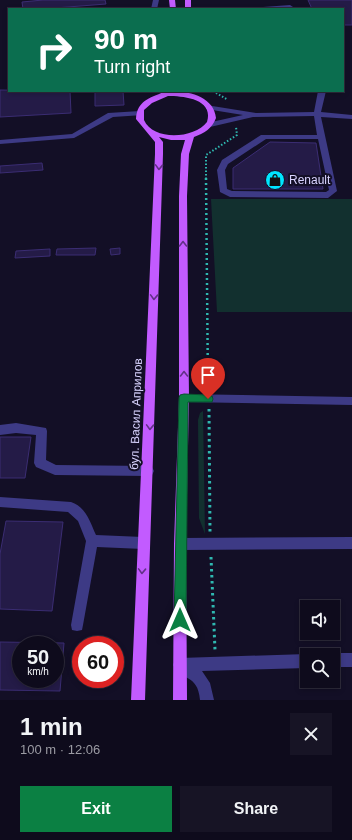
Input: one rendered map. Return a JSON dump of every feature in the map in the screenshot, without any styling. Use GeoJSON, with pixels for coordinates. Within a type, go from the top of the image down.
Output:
{"type":"FeatureCollection","features":[{"type":"Feature","properties":{"kind":"main road"},"geometry":{"type":"LineString","coordinates":[[168,93],[192,94],[204,102],[212,113],[213,119],[205,130],[190,137],[167,138],[150,132],[143,126],[140,120],[140,113],[142,107],[150,101],[168,93]]}},
{"type":"Feature","properties":{"kind":"main road","name":"бул. Васил Априлов"},"geometry":{"type":"LineString","coordinates":[[138,700],[159,154],[159,142],[150,132]]}},
{"type":"Feature","properties":{"kind":"main road"},"geometry":{"type":"LineString","coordinates":[[180,700],[180,544],[184,398],[183,196],[185,154],[190,137]]}},
{"type":"Feature","properties":{"kind":"lane"},"geometry":{"type":"LineString","coordinates":[[287,0],[291,8]]}},
{"type":"Feature","properties":{"kind":"lane"},"geometry":{"type":"LineString","coordinates":[[322,92],[316,114],[322,137],[333,191],[328,195],[230,194],[223,190],[221,170],[225,162],[264,137],[322,137]]}},
{"type":"Feature","properties":{"kind":"lane"},"geometry":{"type":"LineString","coordinates":[[209,107],[256,115],[316,114],[352,117]]}},
{"type":"Feature","properties":{"kind":"lane"},"geometry":{"type":"LineString","coordinates":[[0,142],[74,136],[111,115],[140,113]]}},
{"type":"Feature","properties":{"kind":"lane"},"geometry":{"type":"LineString","coordinates":[[210,125],[256,115]]}},
{"type":"Feature","properties":{"kind":"lane"},"geometry":{"type":"LineString","coordinates":[[184,398],[352,401]]}},
{"type":"Feature","properties":{"kind":"lane"},"geometry":{"type":"LineString","coordinates":[[0,430],[16,428],[42,431],[40,463],[55,470],[148,471]]}},
{"type":"Feature","properties":{"kind":"lane"},"geometry":{"type":"LineString","coordinates":[[0,502],[71,506],[82,517],[92,541],[77,625]]}},
{"type":"Feature","properties":{"kind":"lane"},"geometry":{"type":"LineString","coordinates":[[92,541],[143,543]]}},
{"type":"Feature","properties":{"kind":"lane"},"geometry":{"type":"LineString","coordinates":[[180,544],[352,543]]}},
{"type":"Feature","properties":{"kind":"lane"},"geometry":{"type":"LineString","coordinates":[[340,660],[352,660]]}},
{"type":"Feature","properties":{"kind":"lane"},"geometry":{"type":"LineString","coordinates":[[180,665],[300,661]]}},
{"type":"Feature","properties":{"kind":"lane"},"geometry":{"type":"LineString","coordinates":[[180,665],[197,674],[207,690],[207,700]]}},
{"type":"Feature","properties":{"kind":"path"},"geometry":{"type":"LineString","coordinates":[[215,92],[233,102]]}},
{"type":"Feature","properties":{"kind":"green space"},"geometry":{"type":"Polygon","coordinates":[[[211,199],[352,199],[352,312],[217,312],[211,199]]]}},
{"type":"Feature","properties":{"kind":"green space"},"geometry":{"type":"Polygon","coordinates":[[[203,411],[205,534],[199,518],[198,420],[200,413],[203,411]]]}},
{"type":"Feature","properties":{"kind":"building"},"geometry":{"type":"Polygon","coordinates":[[[43,0],[105,0],[106,4],[55,8],[23,8],[22,2],[43,0]]]}},
{"type":"Feature","properties":{"kind":"building"},"geometry":{"type":"Polygon","coordinates":[[[308,0],[352,0],[352,25],[344,25],[344,8],[312,8],[308,0]]]}},
{"type":"Feature","properties":{"kind":"building"},"geometry":{"type":"Polygon","coordinates":[[[0,90],[8,90],[8,92],[70,92],[71,113],[0,117],[0,90]]]}},
{"type":"Feature","properties":{"kind":"building"},"geometry":{"type":"Polygon","coordinates":[[[95,92],[123,92],[124,105],[95,106],[95,92]]]}},
{"type":"Feature","properties":{"kind":"building"},"geometry":{"type":"Polygon","coordinates":[[[270,142],[316,143],[323,189],[233,189],[233,168],[270,142]]]}},
{"type":"Feature","properties":{"kind":"building"},"geometry":{"type":"Polygon","coordinates":[[[42,163],[43,170],[0,173],[0,166],[42,163]]]}},
{"type":"Feature","properties":{"kind":"building"},"geometry":{"type":"Polygon","coordinates":[[[96,248],[95,255],[56,255],[57,249],[96,248]]]}},
{"type":"Feature","properties":{"kind":"building"},"geometry":{"type":"Polygon","coordinates":[[[120,248],[120,254],[111,255],[110,249],[120,248]]]}},
{"type":"Feature","properties":{"kind":"building"},"geometry":{"type":"Polygon","coordinates":[[[50,249],[50,256],[15,258],[16,251],[50,249]]]}},
{"type":"Feature","properties":{"kind":"building"},"geometry":{"type":"Polygon","coordinates":[[[0,437],[31,437],[25,478],[0,478],[0,437]]]}},
{"type":"Feature","properties":{"kind":"building"},"geometry":{"type":"Polygon","coordinates":[[[6,521],[63,522],[52,611],[0,609],[0,554],[6,521]]]}},
{"type":"Feature","properties":{"kind":"building"},"geometry":{"type":"Polygon","coordinates":[[[0,642],[12,642],[12,688],[60,688],[60,691],[0,690],[0,642]]]}},
{"type":"Feature","properties":{"kind":"place","name":"Renault"},"geometry":{"type":"Point","coordinates":[275,180]}},
{"type":"Feature","properties":{"kind":"route"},"geometry":{"type":"LineString","coordinates":[[180,620],[180,544],[184,398],[208,399]]}}]}
